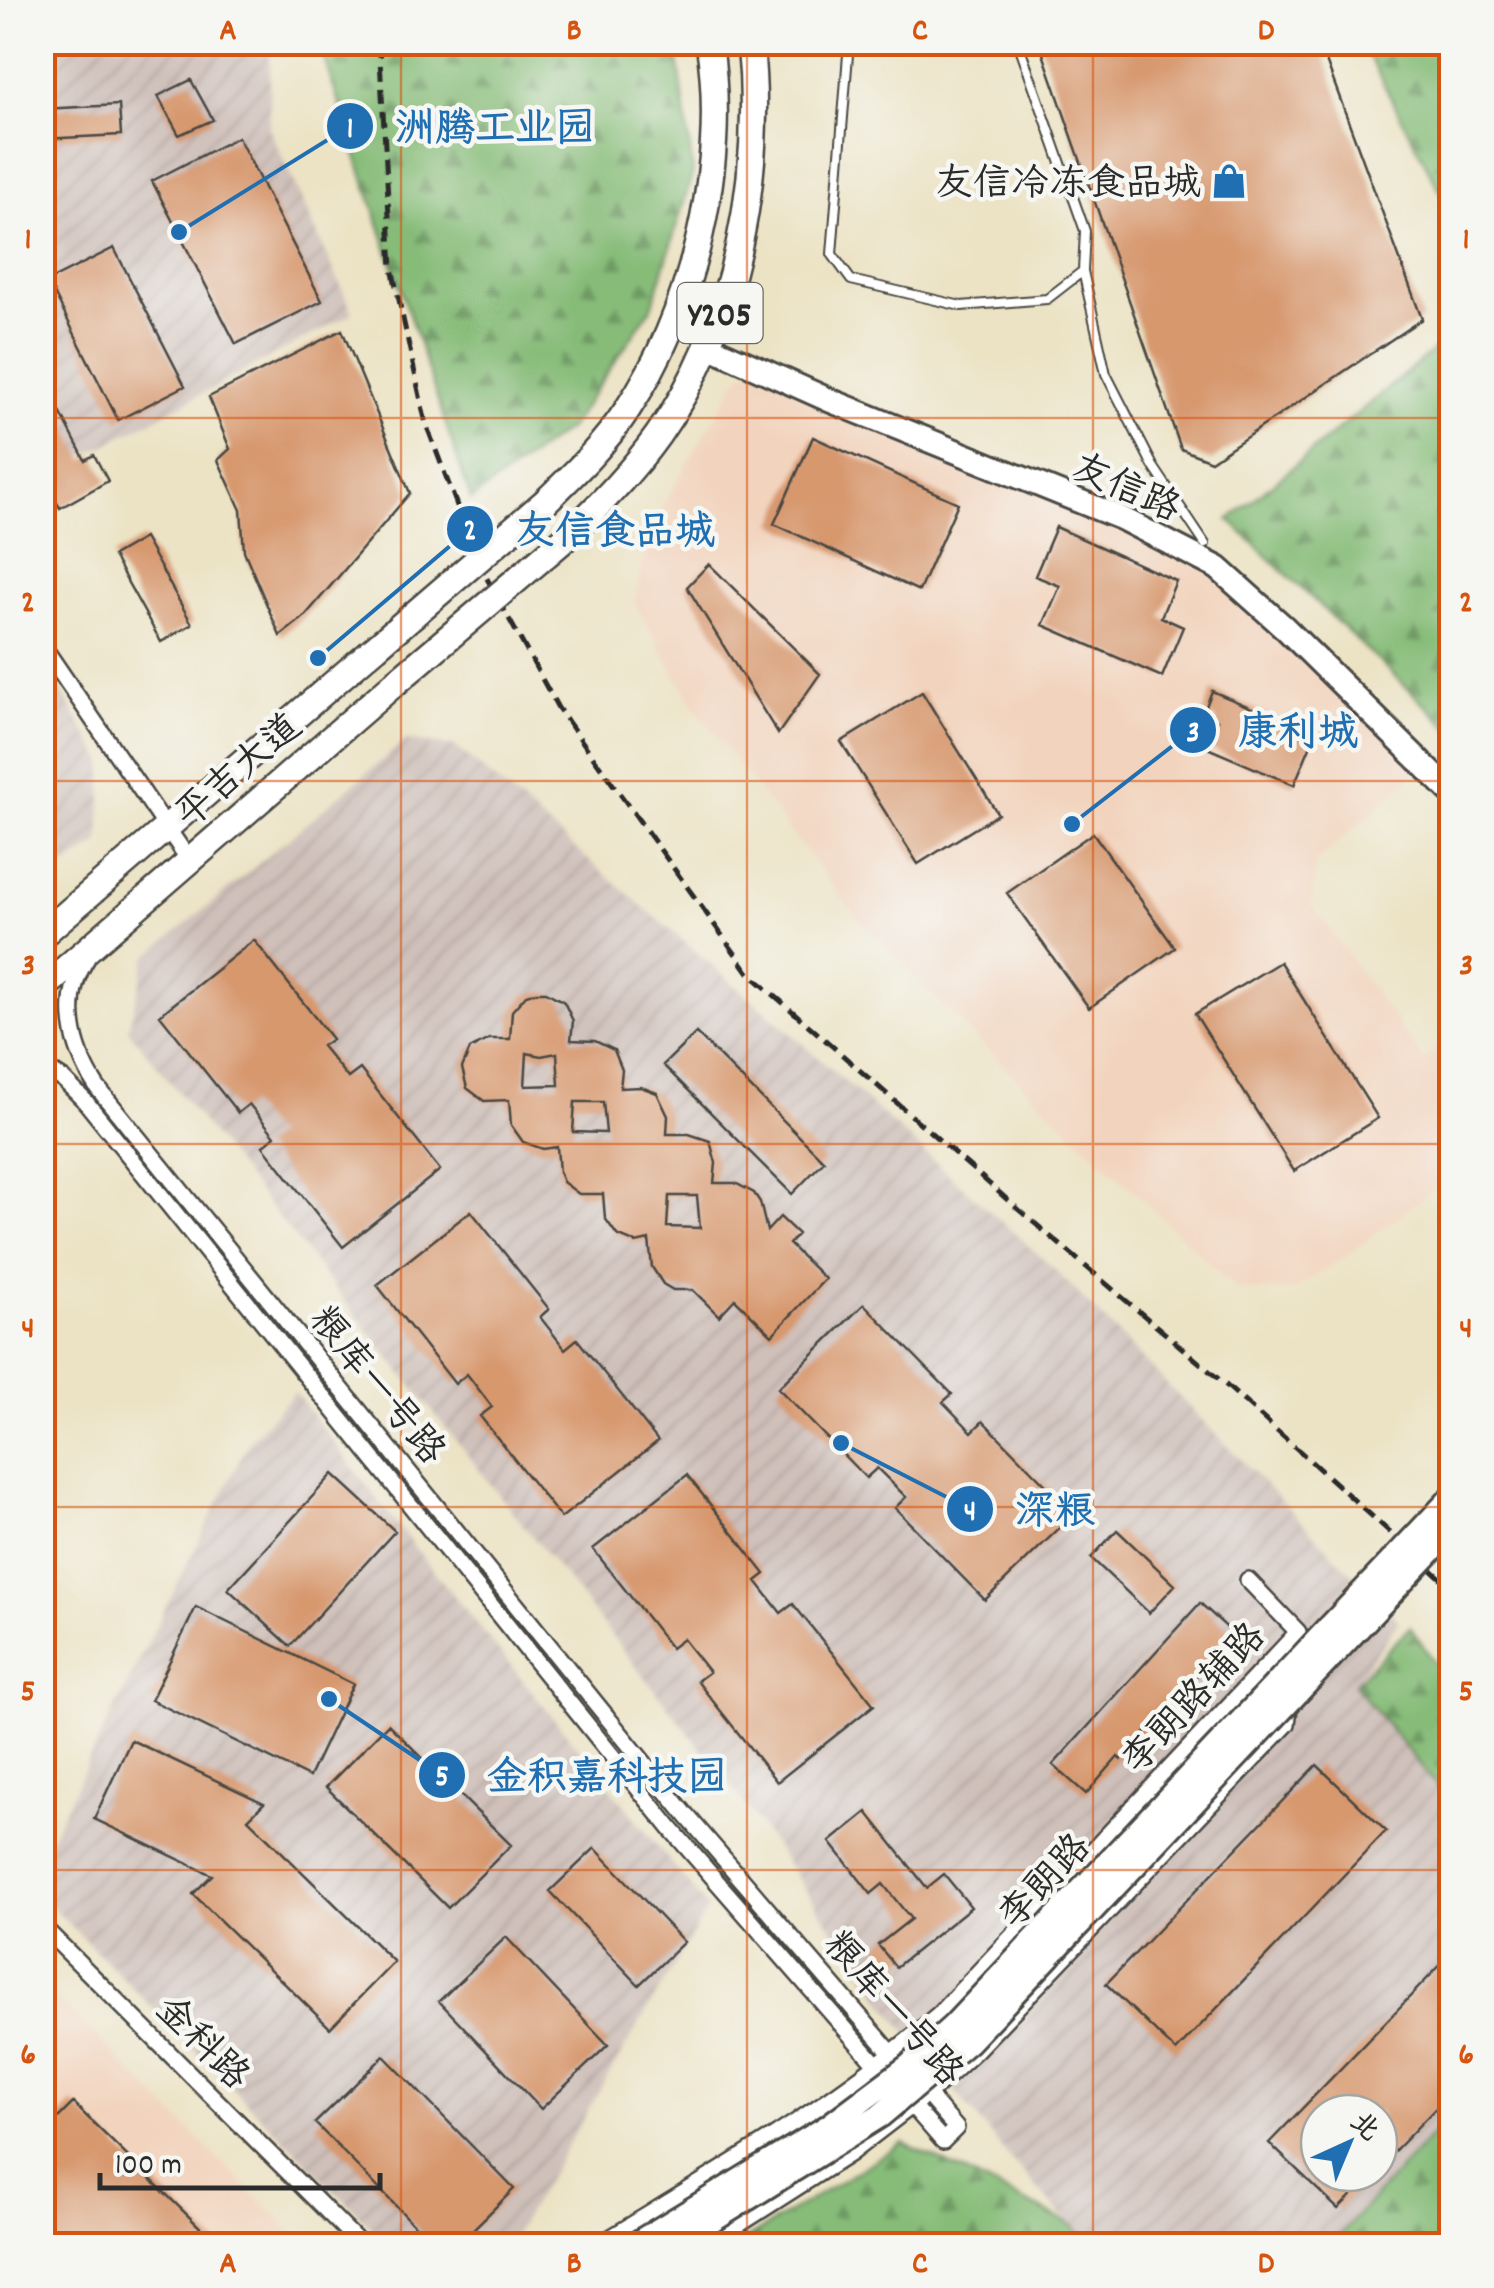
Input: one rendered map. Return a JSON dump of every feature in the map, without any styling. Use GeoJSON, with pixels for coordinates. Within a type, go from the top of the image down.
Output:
{"type":"FeatureCollection","features":[{"type":"Feature","properties":{"kind":"main road","name":"平吉大道"},"geometry":{"type":"LineString","coordinates":[[42,935],[546,502],[589,459],[627,410],[681,304],[696,250],[708,184],[714,115],[709,42]]}},
{"type":"Feature","properties":{"kind":"main road","name":"平吉大道"},"geometry":{"type":"LineString","coordinates":[[42,989],[567,537],[619,486],[660,432],[710,338],[735,260],[748,189],[754,44]]}},
{"type":"Feature","properties":{"kind":"street","name":"友信路"},"geometry":{"type":"LineString","coordinates":[[710,338],[1127,504],[1225,554],[1292,614],[1452,773]]}},
{"type":"Feature","properties":{"kind":"street","name":"友信路"},"geometry":{"type":"LineString","coordinates":[[710,338],[828,400],[1120,518],[1218,568],[1285,628],[1452,793]]}},
{"type":"Feature","properties":{"kind":"street"},"geometry":{"type":"LineString","coordinates":[[42,645],[189,860]]}},
{"type":"Feature","properties":{"kind":"street","name":"粮库一号路"},"geometry":{"type":"LineString","coordinates":[[42,1066],[85,1101],[683,1843],[942,2141],[956,2128],[699,1830],[98,1087],[84,1067],[71,1016],[73,990],[82,965],[97,942]]}},
{"type":"Feature","properties":{"kind":"street","name":"李朗路"},"geometry":{"type":"LineString","coordinates":[[632,2246],[827,2128],[954,2026],[1452,1497]]}},
{"type":"Feature","properties":{"kind":"street","name":"李朗路"},"geometry":{"type":"LineString","coordinates":[[672,2246],[880,2116],[969,2041],[1452,1528]]}},
{"type":"Feature","properties":{"kind":"street"},"geometry":{"type":"LineString","coordinates":[[1248,1580],[1298,1632]]}},
{"type":"Feature","properties":{"kind":"street","name":"李朗路辅路"},"geometry":{"type":"LineString","coordinates":[[598,2246],[817,2111],[940,2014],[1298,1632]]}},
{"type":"Feature","properties":{"kind":"street","name":"李朗路辅路"},"geometry":{"type":"LineString","coordinates":[[705,2246],[850,2154],[928,2094],[975,2051],[1288,1724],[1298,1632]]}},
{"type":"Feature","properties":{"kind":"street","name":"金科路"},"geometry":{"type":"LineString","coordinates":[[42,1926],[362,2246]]}},
{"type":"Feature","properties":{"kind":"lane"},"geometry":{"type":"LineString","coordinates":[[849,42],[832,254],[851,280],[961,306],[1047,300],[1083,271]]}},
{"type":"Feature","properties":{"kind":"lane"},"geometry":{"type":"LineString","coordinates":[[1018,42],[1085,231],[1083,271],[1106,374],[1153,466],[1205,544]]}},
{"type":"Feature","properties":{"kind":"shaded area"},"geometry":{"type":"Polygon","coordinates":[[[43,43],[270,43],[269,128],[353,313],[43,478],[43,43]]]}},
{"type":"Feature","properties":{"kind":"shaded area"},"geometry":{"type":"Polygon","coordinates":[[[755,368],[1220,568],[1421,769],[1316,862],[1311,904],[1424,1061],[1451,1032],[1451,1176],[1345,1257],[1294,1290],[1237,1290],[1026,1088],[858,919],[694,707],[634,603],[650,527],[740,375],[755,368]]]}},
{"type":"Feature","properties":{"kind":"shaded area"},"geometry":{"type":"Polygon","coordinates":[[[42,659],[104,763],[100,843],[43,880],[42,659]]]}},
{"type":"Feature","properties":{"kind":"shaded area"},"geometry":{"type":"Polygon","coordinates":[[[406,740],[456,747],[784,1027],[1050,1265],[1399,1621],[1354,1684],[1451,1803],[1451,2115],[1399,2171],[1399,2093],[1299,2093],[1299,2193],[1378,2193],[1330,2245],[1093,2245],[1011,2160],[897,2020],[740,1797],[128,1029],[147,957],[406,740]]]}},
{"type":"Feature","properties":{"kind":"shaded area"},"geometry":{"type":"Polygon","coordinates":[[[295,1392],[412,1544],[708,1908],[508,2245],[389,2245],[43,1898],[42,1854],[249,1441],[295,1392]]]}},
{"type":"Feature","properties":{"kind":"shaded area"},"geometry":{"type":"Polygon","coordinates":[[[43,1984],[305,2245],[43,2245],[43,1984]]]}},
{"type":"Feature","properties":{"kind":"green space"},"geometry":{"type":"Polygon","coordinates":[[[319,43],[676,43],[693,172],[652,307],[570,427],[471,500],[319,43]]]}},
{"type":"Feature","properties":{"kind":"green space"},"geometry":{"type":"Polygon","coordinates":[[[1362,43],[1451,43],[1451,212],[1362,43]]]}},
{"type":"Feature","properties":{"kind":"green space"},"geometry":{"type":"Polygon","coordinates":[[[1451,336],[1451,729],[1229,520],[1451,336]]]}},
{"type":"Feature","properties":{"kind":"green space"},"geometry":{"type":"Polygon","coordinates":[[[1410,1627],[1451,1686],[1451,1803],[1354,1684],[1410,1627]]]}},
{"type":"Feature","properties":{"kind":"green space"},"geometry":{"type":"Polygon","coordinates":[[[1451,2115],[1451,2245],[1330,2245],[1378,2193],[1399,2193],[1399,2171],[1451,2115]]]}},
{"type":"Feature","properties":{"kind":"green space"},"geometry":{"type":"Polygon","coordinates":[[[903,2143],[1069,2223],[1093,2245],[737,2245],[903,2143]]]}},
{"type":"Feature","properties":{"kind":"building","name":"友信冷冻食品城"},"geometry":{"type":"Polygon","coordinates":[[[1039,42],[1319,42],[1422,319],[1211,461],[1181,449],[1039,42]]]}},
{"type":"Feature","properties":{"kind":"building"},"geometry":{"type":"Polygon","coordinates":[[[191,80],[213,120],[179,135],[158,96],[191,80]]]}},
{"type":"Feature","properties":{"kind":"building"},"geometry":{"type":"Polygon","coordinates":[[[119,105],[121,135],[42,139],[42,109],[119,105]]]}},
{"type":"Feature","properties":{"kind":"building"},"geometry":{"type":"Polygon","coordinates":[[[238,137],[322,301],[236,344],[152,181],[238,137]]]}},
{"type":"Feature","properties":{"kind":"building"},"geometry":{"type":"Polygon","coordinates":[[[114,248],[185,386],[118,420],[48,281],[114,248]]]}},
{"type":"Feature","properties":{"kind":"building"},"geometry":{"type":"Polygon","coordinates":[[[342,330],[410,493],[304,617],[280,636],[244,551],[241,510],[218,460],[230,449],[209,397],[342,330]]]}},
{"type":"Feature","properties":{"kind":"building"},"geometry":{"type":"Polygon","coordinates":[[[42,377],[85,460],[94,455],[108,481],[60,508],[42,478],[42,377]]]}},
{"type":"Feature","properties":{"kind":"building"},"geometry":{"type":"Polygon","coordinates":[[[813,437],[958,503],[919,591],[774,524],[813,437]]]}},
{"type":"Feature","properties":{"kind":"building"},"geometry":{"type":"Polygon","coordinates":[[[1056,527],[1176,581],[1161,617],[1183,627],[1162,677],[1043,625],[1060,586],[1035,576],[1056,527]]]}},
{"type":"Feature","properties":{"kind":"building"},"geometry":{"type":"Polygon","coordinates":[[[144,538],[192,624],[161,642],[113,556],[144,538]]]}},
{"type":"Feature","properties":{"kind":"building"},"geometry":{"type":"Polygon","coordinates":[[[709,564],[820,674],[778,734],[687,587],[709,564]]]}},
{"type":"Feature","properties":{"kind":"building"},"geometry":{"type":"Polygon","coordinates":[[[1212,691],[1315,735],[1294,785],[1205,747],[1217,720],[1203,714],[1212,691]]]}},
{"type":"Feature","properties":{"kind":"building"},"geometry":{"type":"Polygon","coordinates":[[[922,692],[998,814],[918,864],[841,742],[922,692]]]}},
{"type":"Feature","properties":{"kind":"building"},"geometry":{"type":"Polygon","coordinates":[[[1093,833],[1175,948],[1089,1008],[1007,893],[1093,833]]]}},
{"type":"Feature","properties":{"kind":"building"},"geometry":{"type":"Polygon","coordinates":[[[254,940],[332,1039],[322,1046],[348,1078],[360,1069],[440,1170],[343,1247],[263,1146],[275,1136],[249,1104],[238,1113],[160,1015],[254,940]]]}},
{"type":"Feature","properties":{"kind":"building"},"geometry":{"type":"Polygon","coordinates":[[[1280,962],[1378,1118],[1294,1171],[1195,1014],[1280,962]]]}},
{"type":"Feature","properties":{"kind":"building"},"geometry":{"type":"Polygon","coordinates":[[[546,992],[564,1002],[573,1021],[571,1040],[595,1041],[614,1050],[622,1070],[620,1088],[641,1087],[657,1093],[668,1116],[667,1134],[689,1134],[710,1141],[716,1163],[714,1183],[735,1183],[754,1193],[767,1231],[780,1217],[798,1234],[789,1244],[825,1279],[772,1335],[735,1299],[719,1316],[693,1290],[673,1290],[663,1284],[652,1267],[649,1240],[636,1243],[617,1235],[605,1218],[603,1194],[579,1194],[563,1182],[557,1147],[543,1149],[523,1142],[511,1125],[509,1100],[484,1101],[467,1088],[462,1068],[470,1049],[489,1039],[510,1039],[512,1011],[526,995],[546,992]],[[527,1053],[525,1086],[559,1085],[557,1053],[527,1053]],[[575,1102],[573,1132],[606,1133],[603,1102],[575,1102]],[[669,1196],[667,1227],[700,1228],[697,1196],[669,1196]]]}},
{"type":"Feature","properties":{"kind":"building"},"geometry":{"type":"Polygon","coordinates":[[[696,1033],[824,1161],[792,1194],[663,1065],[696,1033]]]}},
{"type":"Feature","properties":{"kind":"building"},"geometry":{"type":"Polygon","coordinates":[[[471,1211],[549,1309],[540,1317],[565,1349],[577,1339],[658,1441],[561,1518],[480,1416],[492,1407],[467,1374],[455,1384],[377,1285],[471,1211]]]}},
{"type":"Feature","properties":{"kind":"building"},"geometry":{"type":"Polygon","coordinates":[[[864,1304],[952,1394],[943,1402],[972,1432],[983,1421],[1074,1514],[985,1600],[895,1508],[906,1497],[877,1468],[866,1478],[778,1388],[864,1304]]]}},
{"type":"Feature","properties":{"kind":"building"},"geometry":{"type":"Polygon","coordinates":[[[333,1474],[395,1531],[290,1646],[228,1589],[333,1474]]]}},
{"type":"Feature","properties":{"kind":"building"},"geometry":{"type":"Polygon","coordinates":[[[687,1475],[765,1574],[756,1581],[781,1613],[793,1604],[874,1705],[777,1782],[697,1681],[709,1672],[683,1639],[671,1648],[593,1549],[687,1475]]]}},
{"type":"Feature","properties":{"kind":"building"},"geometry":{"type":"Polygon","coordinates":[[[1117,1530],[1175,1585],[1149,1613],[1091,1558],[1117,1530]]]}},
{"type":"Feature","properties":{"kind":"building"},"geometry":{"type":"Polygon","coordinates":[[[1200,1603],[1234,1634],[1086,1794],[1053,1765],[1200,1603]]]}},
{"type":"Feature","properties":{"kind":"building"},"geometry":{"type":"Polygon","coordinates":[[[196,1607],[353,1684],[309,1777],[151,1700],[196,1607]]]}},
{"type":"Feature","properties":{"kind":"building"},"geometry":{"type":"Polygon","coordinates":[[[388,1724],[511,1845],[448,1908],[326,1787],[388,1724]]]}},
{"type":"Feature","properties":{"kind":"building"},"geometry":{"type":"Polygon","coordinates":[[[131,1740],[264,1803],[248,1819],[394,1962],[330,2028],[193,1894],[212,1875],[94,1819],[131,1740]]]}},
{"type":"Feature","properties":{"kind":"building"},"geometry":{"type":"Polygon","coordinates":[[[1317,1765],[1386,1831],[1176,2051],[1106,1984],[1317,1765]]]}},
{"type":"Feature","properties":{"kind":"building"},"geometry":{"type":"Polygon","coordinates":[[[867,1812],[927,1888],[944,1874],[971,1907],[896,1967],[878,1945],[911,1919],[883,1884],[871,1894],[830,1842],[867,1812]]]}},
{"type":"Feature","properties":{"kind":"building"},"geometry":{"type":"Polygon","coordinates":[[[595,1848],[684,1942],[639,1985],[550,1891],[595,1848]]]}},
{"type":"Feature","properties":{"kind":"building"},"geometry":{"type":"Polygon","coordinates":[[[506,1937],[608,2045],[541,2109],[439,2001],[506,1937]]]}},
{"type":"Feature","properties":{"kind":"building"},"geometry":{"type":"Polygon","coordinates":[[[1452,1953],[1452,2091],[1399,2146],[1399,2093],[1317,2093],[1452,1953]]]}},
{"type":"Feature","properties":{"kind":"building"},"geometry":{"type":"Polygon","coordinates":[[[384,2056],[514,2189],[456,2246],[435,2246],[315,2123],[384,2056]]]}},
{"type":"Feature","properties":{"kind":"building"},"geometry":{"type":"Polygon","coordinates":[[[73,2103],[219,2246],[42,2246],[42,2134],[73,2103]]]}},
{"type":"Feature","properties":{"kind":"building"},"geometry":{"type":"Polygon","coordinates":[[[1299,2112],[1299,2172],[1269,2143],[1299,2112]]]}},
{"type":"Feature","properties":{"kind":"building"},"geometry":{"type":"Polygon","coordinates":[[[1321,2193],[1354,2193],[1338,2209],[1321,2193]]]}},
{"type":"Feature","properties":{"kind":"railway"},"geometry":{"type":"LineString","coordinates":[[379,42],[392,268],[426,424],[479,564],[558,708],[750,974],[1227,1386],[1452,1588]]}},
{"type":"Feature","properties":{"kind":"place","name":"友信冷冻食品城"},"geometry":{"type":"Point","coordinates":[1229,181]}},
{"type":"Feature","properties":{"kind":"place","name":"洲腾工业园"},"geometry":{"type":"Point","coordinates":[179,232]}},
{"type":"Feature","properties":{"kind":"place","name":"友信食品城"},"geometry":{"type":"Point","coordinates":[318,658]}},
{"type":"Feature","properties":{"kind":"place","name":"康利城"},"geometry":{"type":"Point","coordinates":[1072,824]}},
{"type":"Feature","properties":{"kind":"place","name":"深粮"},"geometry":{"type":"Point","coordinates":[841,1443]}},
{"type":"Feature","properties":{"kind":"place","name":"金积嘉科技园"},"geometry":{"type":"Point","coordinates":[329,1699]}}]}
